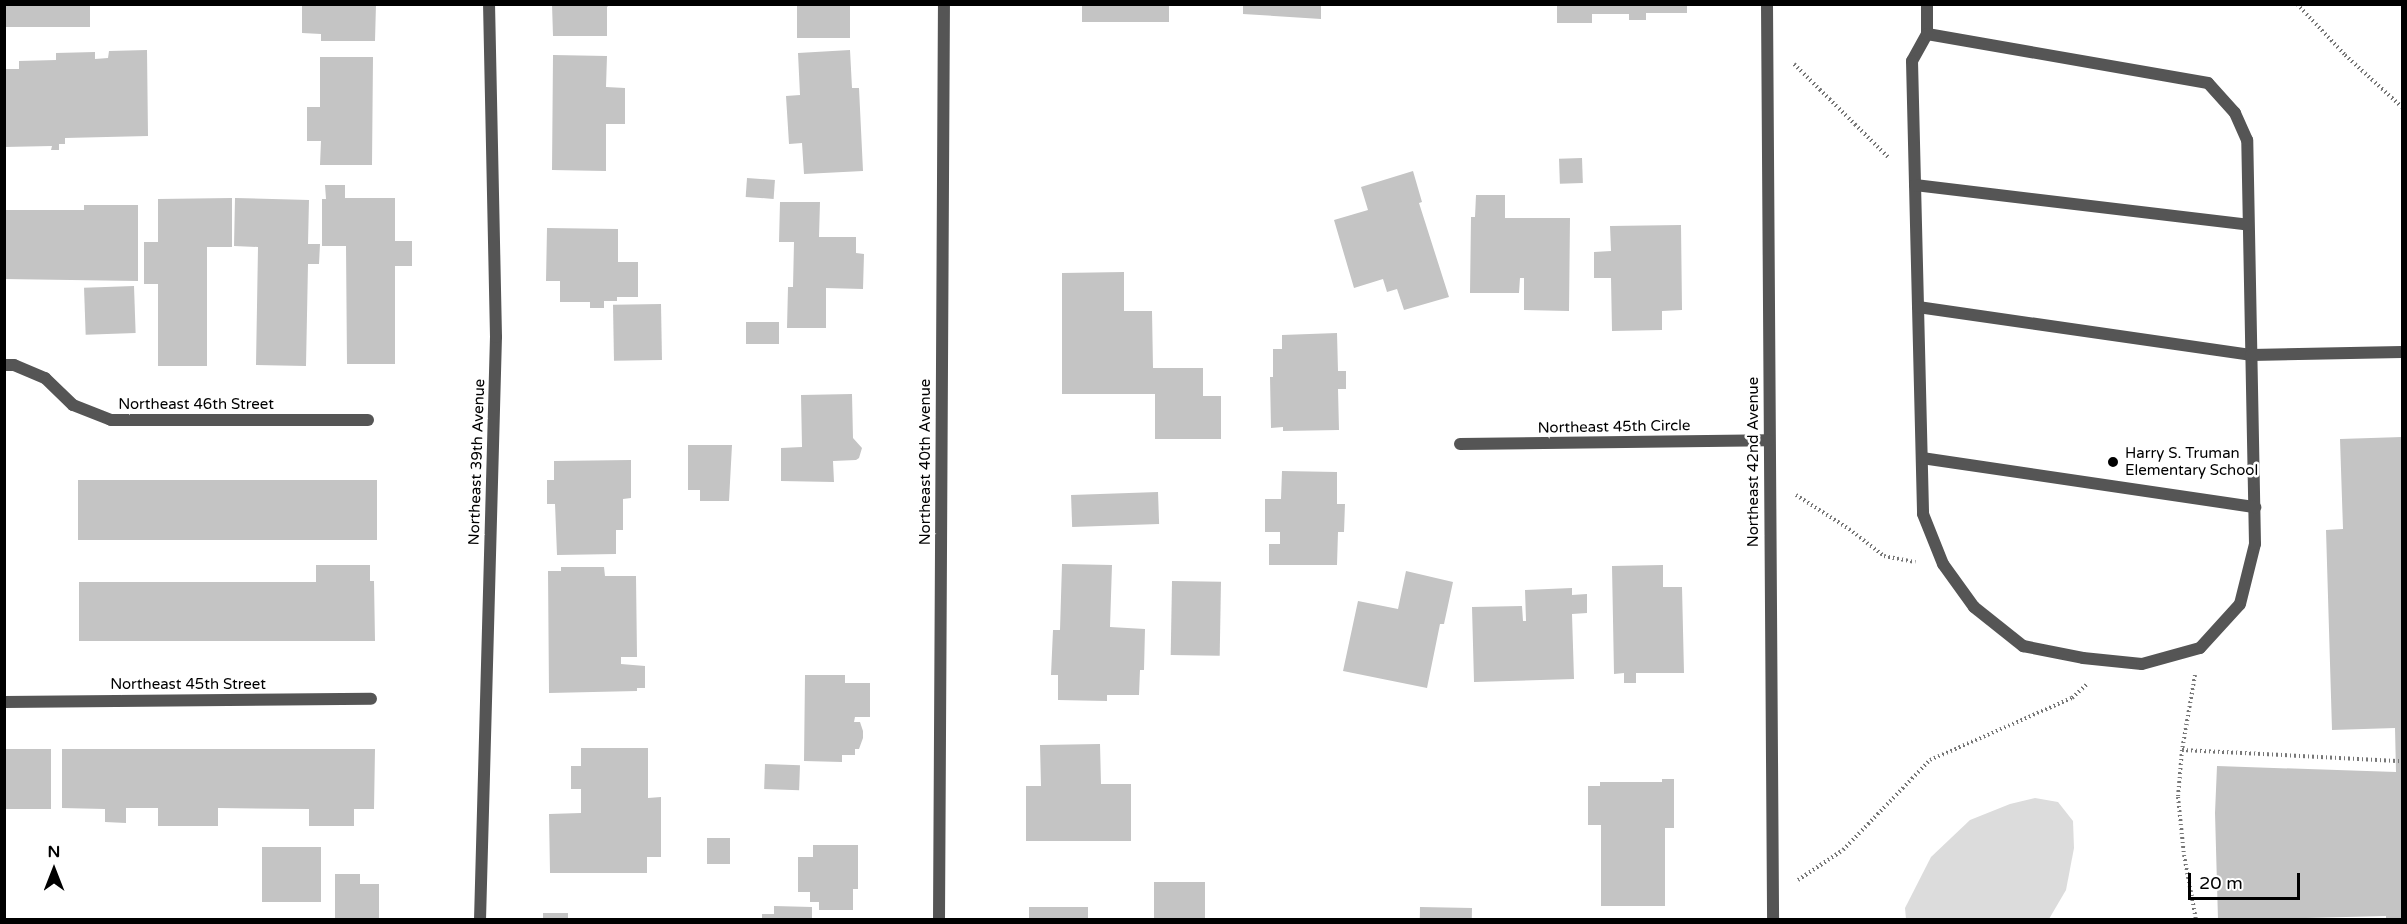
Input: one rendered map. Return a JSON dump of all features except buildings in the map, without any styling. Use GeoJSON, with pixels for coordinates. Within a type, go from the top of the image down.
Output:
{"type":"FeatureCollection","features":[{"type":"Feature","properties":{"kind":"street","name":"Northeast 39th Avenue"},"geometry":{"type":"LineString","coordinates":[[480,920],[496,337],[489,4]]}},
{"type":"Feature","properties":{"kind":"street","name":"Northeast 40th Avenue"},"geometry":{"type":"LineString","coordinates":[[939,920],[944,4]]}},
{"type":"Feature","properties":{"kind":"street","name":"Northeast 42nd Avenue"},"geometry":{"type":"LineString","coordinates":[[1767,4],[1768,440],[1773,920]]}},
{"type":"Feature","properties":{"kind":"street"},"geometry":{"type":"LineString","coordinates":[[1927,4],[1927,34],[1912,61],[1923,514],[1943,564],[1974,607],[2023,646],[2102,660],[2142,664],[2199,648],[2240,604],[2255,544],[2247,140],[2235,113],[2208,83],[1927,34]]}},
{"type":"Feature","properties":{"kind":"street"},"geometry":{"type":"LineString","coordinates":[[1916,185],[2248,225]]}},
{"type":"Feature","properties":{"kind":"street"},"geometry":{"type":"LineString","coordinates":[[1918,307],[2252,356],[2403,352]]}},
{"type":"Feature","properties":{"kind":"street","name":"Northeast 46th Street"},"geometry":{"type":"LineString","coordinates":[[4,365],[14,365],[45,378],[73,405],[111,420],[368,420]]}},
{"type":"Feature","properties":{"kind":"street","name":"Northeast 45th Circle"},"geometry":{"type":"LineString","coordinates":[[1460,444],[1768,440]]}},
{"type":"Feature","properties":{"kind":"street"},"geometry":{"type":"LineString","coordinates":[[1922,458],[2254,507]]}},
{"type":"Feature","properties":{"kind":"street","name":"Northeast 45th Street"},"geometry":{"type":"LineString","coordinates":[[4,702],[371,699]]}},
{"type":"Feature","properties":{"kind":"path"},"geometry":{"type":"LineString","coordinates":[[2296,4],[2345,55],[2403,107]]}},
{"type":"Feature","properties":{"kind":"path"},"geometry":{"type":"LineString","coordinates":[[1767,38],[1916,185]]}},
{"type":"Feature","properties":{"kind":"path"},"geometry":{"type":"LineString","coordinates":[[1769,492],[1801,495],[1884,556],[1909,562],[1943,564]]}},
{"type":"Feature","properties":{"kind":"path"},"geometry":{"type":"LineString","coordinates":[[2196,920],[2184,855],[2178,797],[2182,750],[2199,648]]}},
{"type":"Feature","properties":{"kind":"path"},"geometry":{"type":"LineString","coordinates":[[1772,897],[1843,850],[1930,760],[1982,735],[2072,698],[2089,683],[2102,660]]}},
{"type":"Feature","properties":{"kind":"path"},"geometry":{"type":"LineString","coordinates":[[2182,750],[2403,761]]}},
{"type":"Feature","properties":{"kind":"shaded area"},"geometry":{"type":"Polygon","coordinates":[[[2035,798],[2058,802],[2073,821],[2074,848],[2066,890],[2049,919],[1906,919],[1905,908],[1931,857],[1970,820],[2010,804],[2035,798]]]}},
{"type":"Feature","properties":{"kind":"place","name":"Harry S. Truman Elementary School"},"geometry":{"type":"Point","coordinates":[2113,462]}}]}
